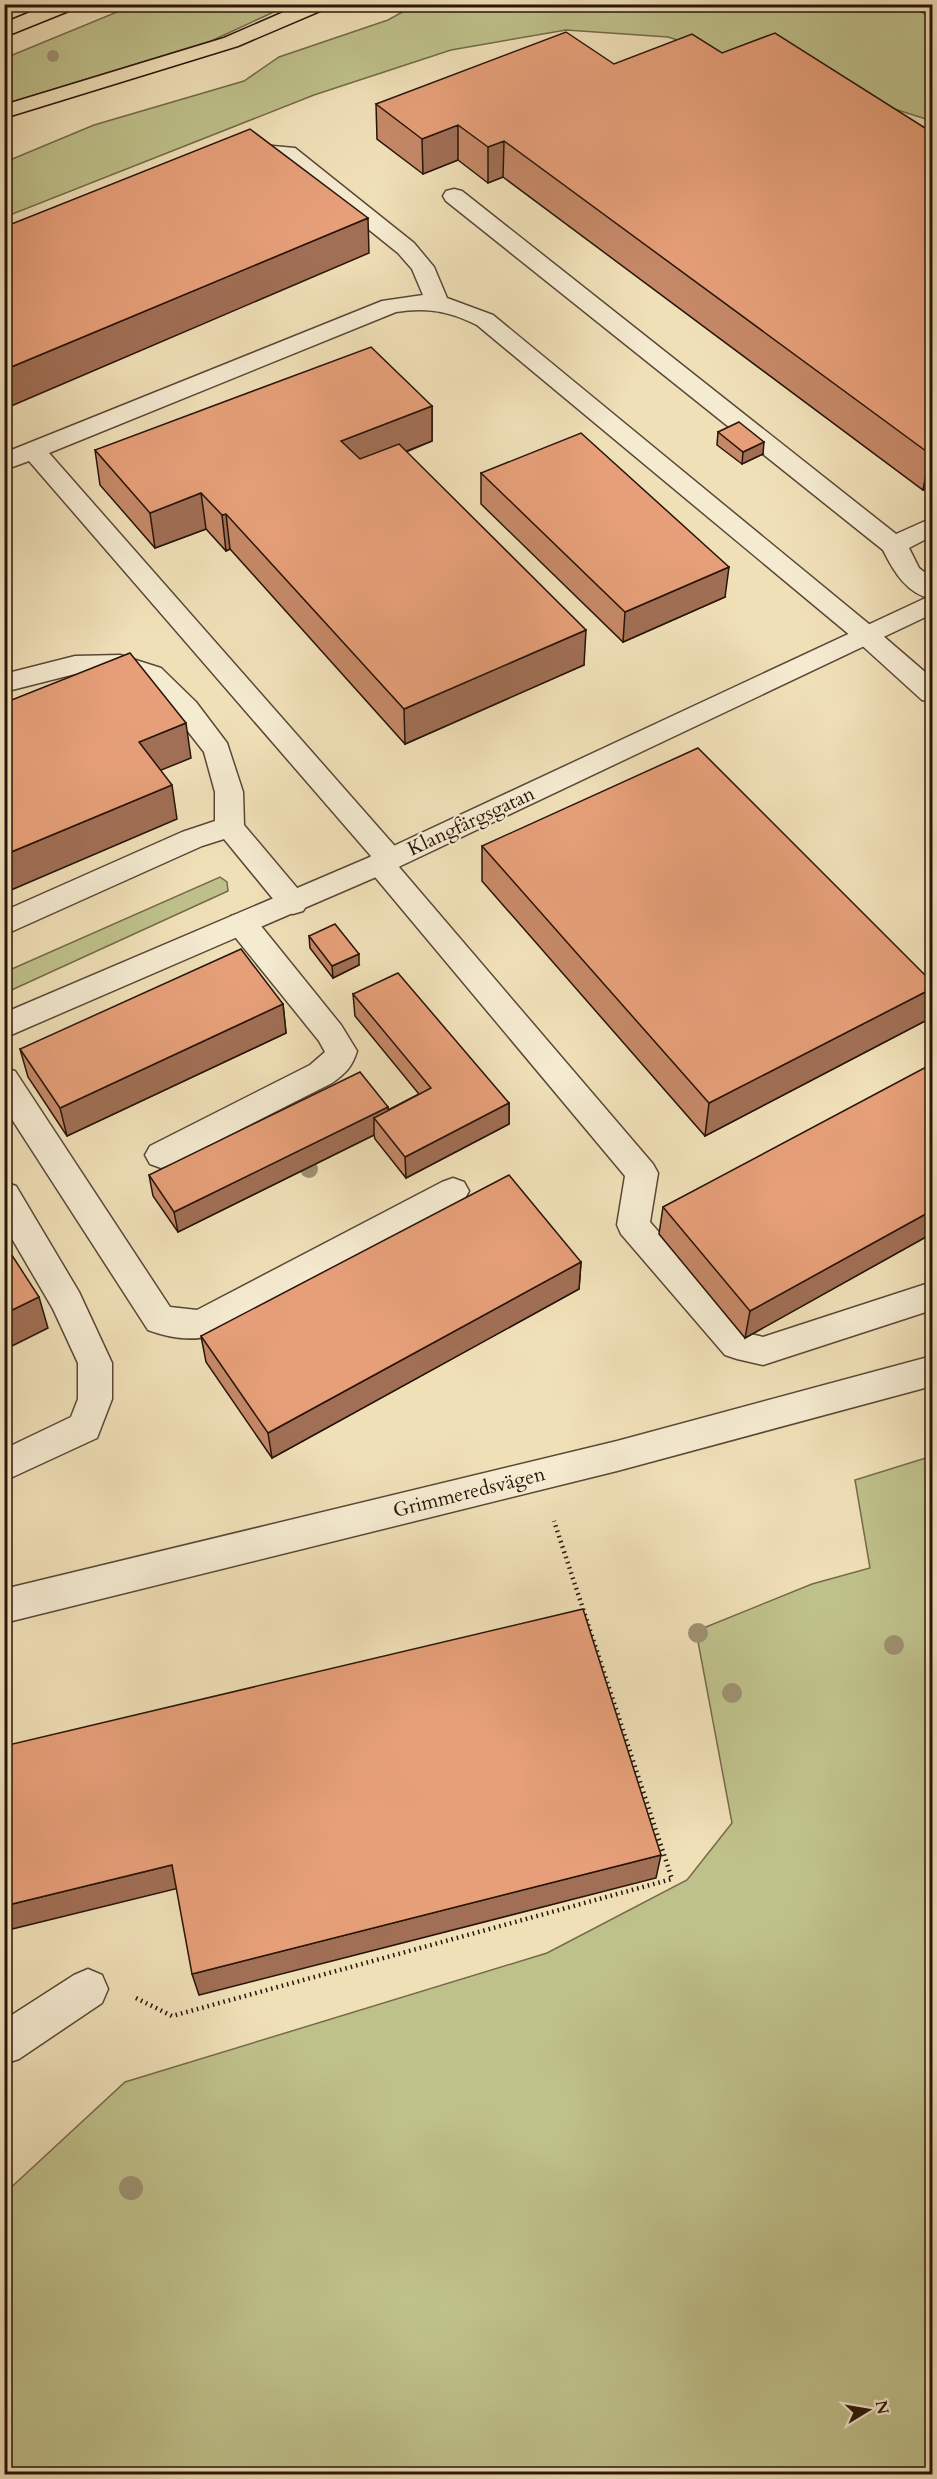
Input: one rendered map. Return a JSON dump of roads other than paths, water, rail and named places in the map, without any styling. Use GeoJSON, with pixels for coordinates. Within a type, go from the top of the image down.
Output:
{"type":"FeatureCollection","features":[{"type":"Feature","properties":{"kind":"highway"},"geometry":{"type":"LineString","coordinates":[[4,31],[69,4]]}},
{"type":"Feature","properties":{"kind":"highway"},"geometry":{"type":"LineString","coordinates":[[4,112],[231,42],[320,4]]}},
{"type":"Feature","properties":{"kind":"street"},"geometry":{"type":"LineString","coordinates":[[221,158],[252,151],[287,153],[406,248],[423,267],[437,302]]}},
{"type":"Feature","properties":{"kind":"street"},"geometry":{"type":"LineString","coordinates":[[454,196],[894,545],[908,573],[933,591]]}},
{"type":"Feature","properties":{"kind":"street"},"geometry":{"type":"LineString","coordinates":[[4,462],[390,306],[410,302],[437,302],[460,307],[484,320],[866,635],[933,693]]}},
{"type":"Feature","properties":{"kind":"street"},"geometry":{"type":"LineString","coordinates":[[34,451],[385,861],[642,1173],[633,1225],[737,1345],[764,1351],[933,1296]]}},
{"type":"Feature","properties":{"kind":"street"},"geometry":{"type":"LineString","coordinates":[[894,545],[933,526]]}},
{"type":"Feature","properties":{"kind":"street","name":"Klangfärgsgatan"},"geometry":{"type":"LineString","coordinates":[[4,1026],[293,903],[933,604]]}},
{"type":"Feature","properties":{"kind":"street"},"geometry":{"type":"LineString","coordinates":[[4,682],[75,665],[120,664],[151,674],[186,709],[217,750],[230,792],[230,827],[293,903]]}},
{"type":"Feature","properties":{"kind":"street"},"geometry":{"type":"LineString","coordinates":[[4,924],[192,839],[230,827]]}},
{"type":"Feature","properties":{"kind":"street"},"geometry":{"type":"LineString","coordinates":[[160,1155],[321,1074],[338,1062],[341,1051],[330,1033],[242,924]]}},
{"type":"Feature","properties":{"kind":"street"},"geometry":{"type":"LineString","coordinates":[[4,1080],[160,1320],[200,1325],[453,1191]]}},
{"type":"Feature","properties":{"kind":"street"},"geometry":{"type":"LineString","coordinates":[[4,1195],[68,1302],[95,1363],[95,1399],[85,1427],[4,1466]]}},
{"type":"Feature","properties":{"kind":"street","name":"Grimmeredsvägen"},"geometry":{"type":"LineString","coordinates":[[4,1606],[617,1456],[933,1371]]}},
{"type":"Feature","properties":{"kind":"street"},"geometry":{"type":"LineString","coordinates":[[4,2044],[88,1989]]}}]}
